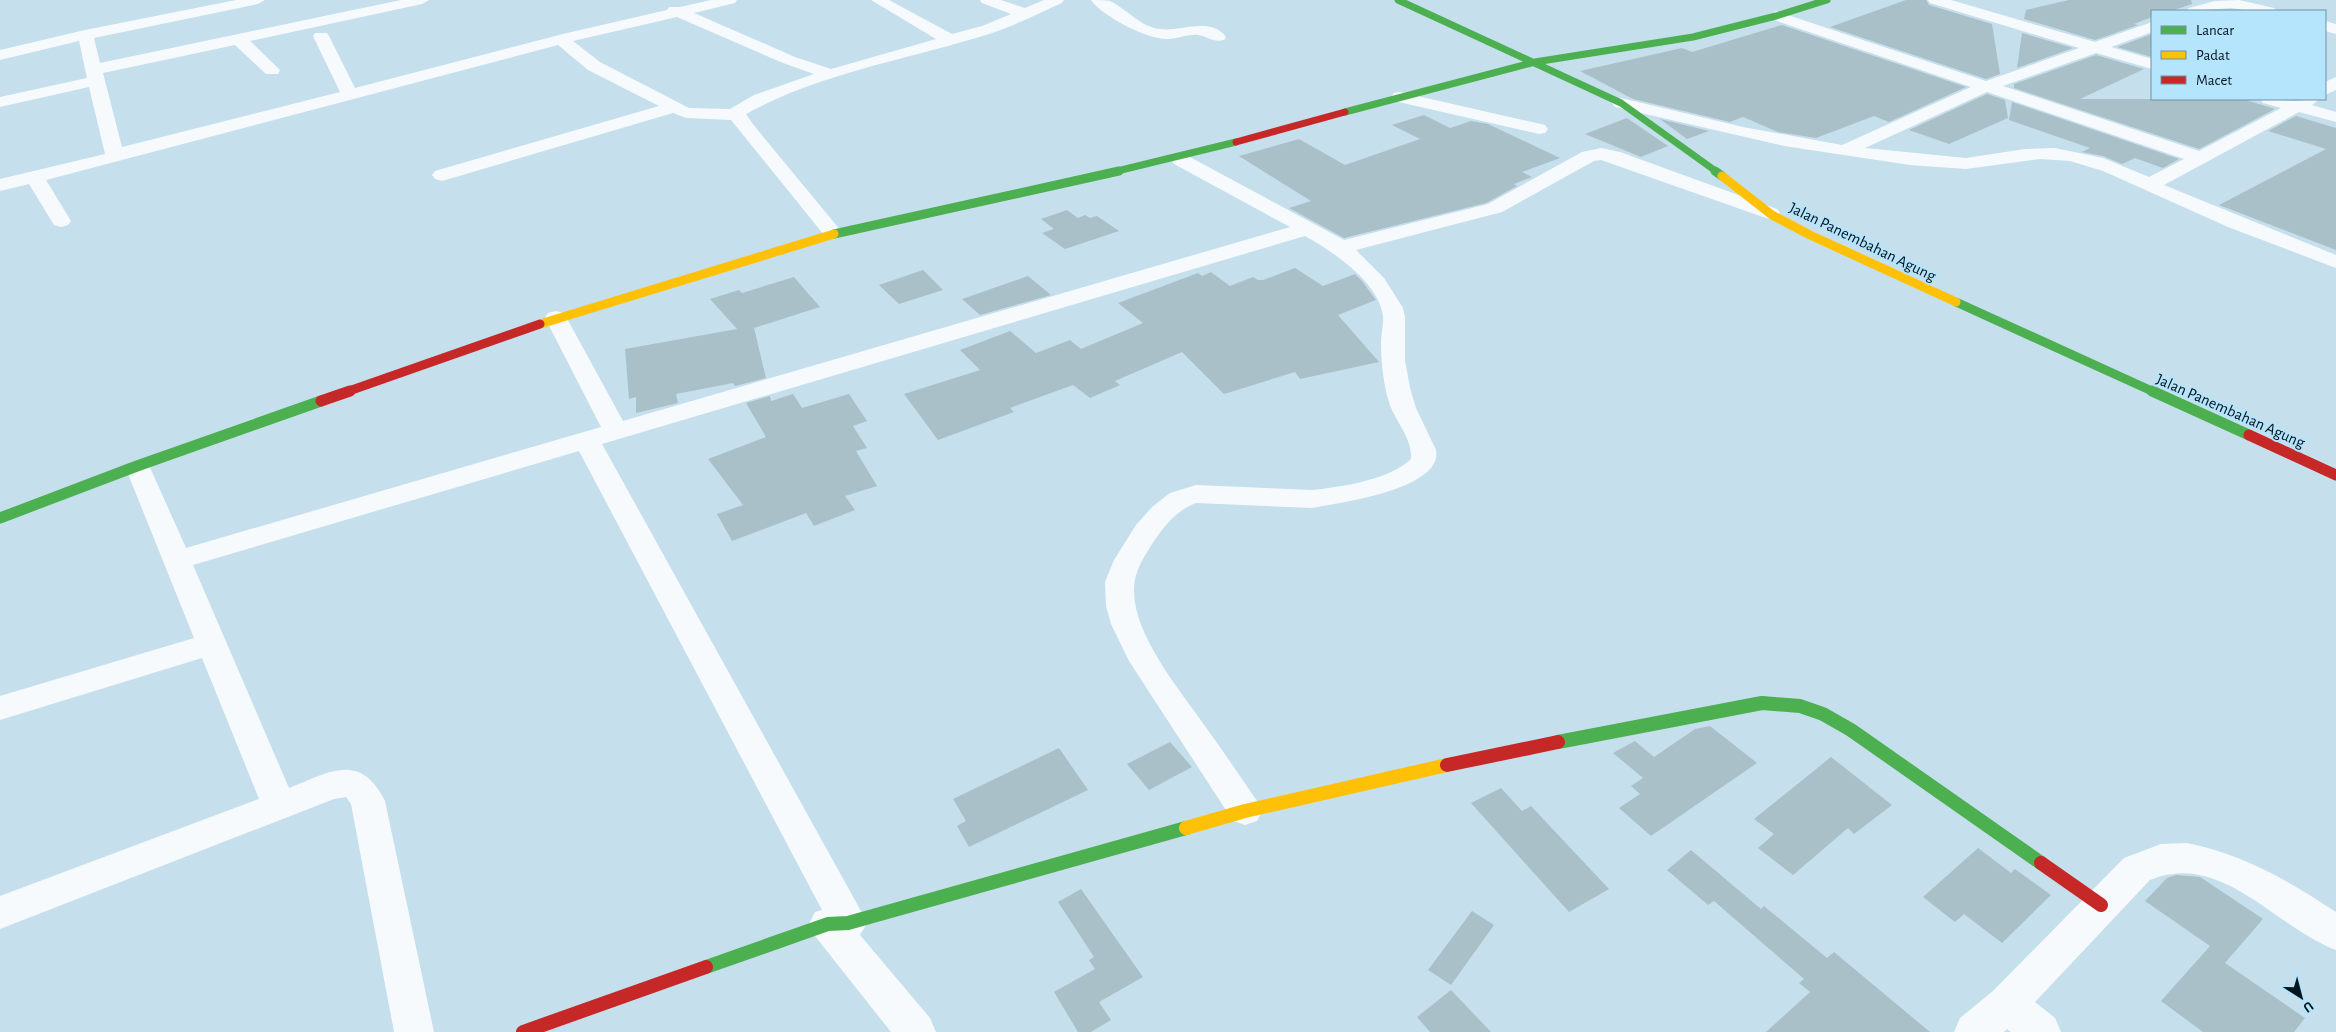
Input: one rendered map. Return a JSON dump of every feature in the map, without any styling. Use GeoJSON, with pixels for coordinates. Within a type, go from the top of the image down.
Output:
{"type":"FeatureCollection","features":[{"type":"Feature","properties":{"kind":"street"},"geometry":{"type":"LineString","coordinates":[[0,55],[84,34],[258,0]]}},
{"type":"Feature","properties":{"kind":"street"},"geometry":{"type":"LineString","coordinates":[[0,102],[94,75],[237,38],[422,0]]}},
{"type":"Feature","properties":{"kind":"street"},"geometry":{"type":"LineString","coordinates":[[656,0],[789,60],[830,74]]}},
{"type":"Feature","properties":{"kind":"street"},"geometry":{"type":"LineString","coordinates":[[0,185],[115,157],[126,152],[562,40],[730,0]]}},
{"type":"Feature","properties":{"kind":"street"},"geometry":{"type":"LineString","coordinates":[[878,0],[950,40]]}},
{"type":"Feature","properties":{"kind":"street"},"geometry":{"type":"LineString","coordinates":[[986,0],[1024,12]]}},
{"type":"Feature","properties":{"kind":"street"},"geometry":{"type":"LineString","coordinates":[[737,115],[741,108],[760,99],[830,74],[1001,24],[1024,12],[1057,0]]}},
{"type":"Feature","properties":{"kind":"street"},"geometry":{"type":"LineString","coordinates":[[1098,0],[1154,33],[1165,35],[1198,29],[1208,31],[1218,37]]}},
{"type":"Feature","properties":{"kind":"street","name":"Jalan Panembahan Agung"},"geometry":{"type":"LineString","coordinates":[[1398,0],[1621,103],[1676,141],[1770,213],[1844,252],[2336,475]]}},
{"type":"Feature","properties":{"kind":"street"},"geometry":{"type":"LineString","coordinates":[[0,518],[139,471],[556,318],[829,229],[1180,159],[1400,97],[1539,64],[1687,38],[1776,16],[1827,0]]}},
{"type":"Feature","properties":{"kind":"street"},"geometry":{"type":"LineString","coordinates":[[1935,0],[2151,64]]}},
{"type":"Feature","properties":{"kind":"street"},"geometry":{"type":"LineString","coordinates":[[2197,10],[2215,3],[2225,2],[2264,10]]}},
{"type":"Feature","properties":{"kind":"street"},"geometry":{"type":"LineString","coordinates":[[1776,16],[2200,158]]}},
{"type":"Feature","properties":{"kind":"street"},"geometry":{"type":"LineString","coordinates":[[1844,150],[1987,86],[2151,27]]}},
{"type":"Feature","properties":{"kind":"street"},"geometry":{"type":"LineString","coordinates":[[84,34],[115,157]]}},
{"type":"Feature","properties":{"kind":"street"},"geometry":{"type":"LineString","coordinates":[[321,36],[350,96]]}},
{"type":"Feature","properties":{"kind":"street"},"geometry":{"type":"LineString","coordinates":[[237,38],[272,70]]}},
{"type":"Feature","properties":{"kind":"street"},"geometry":{"type":"LineString","coordinates":[[562,40],[594,66],[690,114],[737,115],[829,229]]}},
{"type":"Feature","properties":{"kind":"street"},"geometry":{"type":"LineString","coordinates":[[1400,97],[1539,129]]}},
{"type":"Feature","properties":{"kind":"street"},"geometry":{"type":"LineString","coordinates":[[2278,100],[2304,103],[2336,117]]}},
{"type":"Feature","properties":{"kind":"street"},"geometry":{"type":"LineString","coordinates":[[1621,103],[1687,120],[1844,150],[1953,163],[2041,153],[2058,153],[2082,158],[2149,185],[2245,228],[2336,262]]}},
{"type":"Feature","properties":{"kind":"street"},"geometry":{"type":"LineString","coordinates":[[2149,185],[2304,103]]}},
{"type":"Feature","properties":{"kind":"street"},"geometry":{"type":"LineString","coordinates":[[442,175],[676,107]]}},
{"type":"Feature","properties":{"kind":"street"},"geometry":{"type":"LineString","coordinates":[[1341,247],[1495,208],[1558,172],[1596,154],[1613,156],[1770,213]]}},
{"type":"Feature","properties":{"kind":"street"},"geometry":{"type":"LineString","coordinates":[[1180,159],[1341,247],[1380,288],[1395,315],[1392,346],[1395,381],[1404,413],[1423,449],[1425,457],[1422,462],[1411,470],[1377,486],[1331,497],[1312,499],[1203,494],[1184,497],[1160,513],[1137,545],[1121,575],[1119,591],[1122,607],[1134,638],[1155,676],[1245,811]]}},
{"type":"Feature","properties":{"kind":"street"},"geometry":{"type":"LineString","coordinates":[[34,176],[61,221]]}},
{"type":"Feature","properties":{"kind":"street"},"geometry":{"type":"LineString","coordinates":[[177,560],[1306,229]]}},
{"type":"Feature","properties":{"kind":"street"},"geometry":{"type":"LineString","coordinates":[[556,318],[601,437],[838,923],[916,1032]]}},
{"type":"Feature","properties":{"kind":"street"},"geometry":{"type":"LineString","coordinates":[[139,471],[279,806]]}},
{"type":"Feature","properties":{"kind":"street"},"geometry":{"type":"LineString","coordinates":[[0,708],[212,644]]}},
{"type":"Feature","properties":{"kind":"street"},"geometry":{"type":"LineString","coordinates":[[523,1032],[838,923],[1245,811],[1476,758],[1744,705],[1777,701],[1797,703],[1816,710],[1851,730],[2101,905]]}},
{"type":"Feature","properties":{"kind":"street"},"geometry":{"type":"LineString","coordinates":[[0,913],[279,806],[344,783],[351,783],[358,787],[368,801],[414,1032]]}},
{"type":"Feature","properties":{"kind":"street"},"geometry":{"type":"LineString","coordinates":[[1974,1032],[2007,1004],[2137,869],[2166,857],[2187,858],[2234,871],[2336,933]]}},
{"type":"Feature","properties":{"kind":"street"},"geometry":{"type":"LineString","coordinates":[[2007,1004],[2041,1032]]}},
{"type":"Feature","properties":{"kind":"building"},"geometry":{"type":"Polygon","coordinates":[[[1906,0],[1926,0],[1929,5],[1992,24],[2000,74],[1986,79],[1830,27],[1906,0]]]}},
{"type":"Feature","properties":{"kind":"building"},"geometry":{"type":"Polygon","coordinates":[[[2069,0],[2191,0],[2192,4],[2174,10],[2151,10],[2151,17],[2134,24],[2138,25],[2095,40],[2024,19],[2026,10],[2069,0]]]}},
{"type":"Feature","properties":{"kind":"building"},"geometry":{"type":"Polygon","coordinates":[[[1782,25],[1966,87],[1889,122],[1874,116],[1816,138],[1778,132],[1743,117],[1730,122],[1633,99],[1580,71],[1682,48],[1692,52],[1782,25]]]}},
{"type":"Feature","properties":{"kind":"building"},"geometry":{"type":"Polygon","coordinates":[[[2022,33],[2073,48],[2017,68],[2022,33]]]}},
{"type":"Feature","properties":{"kind":"building"},"geometry":{"type":"Polygon","coordinates":[[[2151,34],[2151,57],[2117,47],[2151,34]]]}},
{"type":"Feature","properties":{"kind":"building"},"geometry":{"type":"Polygon","coordinates":[[[2096,55],[2144,69],[2080,99],[2246,100],[2275,109],[2199,149],[2014,88],[2014,84],[2096,55]]]}},
{"type":"Feature","properties":{"kind":"building"},"geometry":{"type":"Polygon","coordinates":[[[1987,94],[2005,100],[2008,118],[1949,144],[1909,130],[1987,94]]]}},
{"type":"Feature","properties":{"kind":"building"},"geometry":{"type":"Polygon","coordinates":[[[2012,102],[2179,159],[2163,168],[2135,158],[2122,164],[2103,156],[2082,152],[2090,148],[2009,120],[2012,102]]]}},
{"type":"Feature","properties":{"kind":"building"},"geometry":{"type":"Polygon","coordinates":[[[1424,115],[1450,128],[1471,121],[1488,124],[1560,158],[1522,172],[1532,177],[1514,184],[1517,186],[1486,203],[1344,238],[1289,208],[1311,201],[1239,156],[1299,139],[1345,165],[1420,139],[1392,125],[1424,115]]]}},
{"type":"Feature","properties":{"kind":"building"},"geometry":{"type":"Polygon","coordinates":[[[2296,116],[2336,128],[2336,250],[2219,205],[2326,149],[2268,131],[2296,116]]]}},
{"type":"Feature","properties":{"kind":"building"},"geometry":{"type":"Polygon","coordinates":[[[1627,118],[1668,146],[1641,157],[1585,134],[1627,118]]]}},
{"type":"Feature","properties":{"kind":"building"},"geometry":{"type":"Polygon","coordinates":[[[1660,119],[1709,131],[1687,139],[1660,119]]]}},
{"type":"Feature","properties":{"kind":"building"},"geometry":{"type":"Polygon","coordinates":[[[1067,210],[1078,218],[1085,215],[1090,218],[1097,216],[1119,231],[1065,249],[1042,233],[1054,229],[1041,219],[1067,210]]]}},
{"type":"Feature","properties":{"kind":"building"},"geometry":{"type":"Polygon","coordinates":[[[1295,268],[1323,286],[1355,274],[1362,281],[1376,300],[1338,315],[1379,362],[1300,379],[1295,372],[1224,394],[1182,352],[1115,381],[1120,385],[1090,398],[1073,385],[1010,408],[1014,412],[938,440],[904,394],[980,370],[960,350],[1010,331],[1036,353],[1070,340],[1081,349],[1143,323],[1118,303],[1198,273],[1202,276],[1211,272],[1230,286],[1253,277],[1263,280],[1295,268]]]}},
{"type":"Feature","properties":{"kind":"building"},"geometry":{"type":"Polygon","coordinates":[[[923,270],[943,290],[899,304],[879,285],[923,270]]]}},
{"type":"Feature","properties":{"kind":"building"},"geometry":{"type":"Polygon","coordinates":[[[1028,276],[1051,295],[980,315],[962,299],[1028,276]]]}},
{"type":"Feature","properties":{"kind":"building"},"geometry":{"type":"Polygon","coordinates":[[[794,277],[820,307],[754,328],[766,378],[735,386],[733,383],[676,394],[678,403],[636,413],[636,397],[629,399],[625,349],[737,329],[710,299],[739,290],[742,293],[794,277]]]}},
{"type":"Feature","properties":{"kind":"building"},"geometry":{"type":"Polygon","coordinates":[[[793,394],[802,408],[849,394],[867,421],[853,426],[867,448],[856,451],[877,486],[845,496],[855,510],[814,526],[806,513],[732,541],[717,514],[743,505],[708,459],[766,437],[746,403],[770,396],[771,401],[793,394]]]}},
{"type":"Feature","properties":{"kind":"building"},"geometry":{"type":"Polygon","coordinates":[[[1710,726],[1757,763],[1651,836],[1619,808],[1640,794],[1631,786],[1643,778],[1613,753],[1635,741],[1654,757],[1695,729],[1710,726]]]}},
{"type":"Feature","properties":{"kind":"building"},"geometry":{"type":"Polygon","coordinates":[[[1170,742],[1192,767],[1149,790],[1127,764],[1170,742]]]}},
{"type":"Feature","properties":{"kind":"building"},"geometry":{"type":"Polygon","coordinates":[[[1059,748],[1088,790],[969,847],[957,826],[966,821],[953,799],[1059,748]]]}},
{"type":"Feature","properties":{"kind":"building"},"geometry":{"type":"Polygon","coordinates":[[[1831,757],[1892,805],[1854,834],[1848,828],[1793,875],[1758,848],[1774,834],[1754,819],[1831,757]]]}},
{"type":"Feature","properties":{"kind":"building"},"geometry":{"type":"Polygon","coordinates":[[[1501,788],[1522,811],[1531,806],[1609,889],[1569,912],[1471,803],[1501,788]]]}},
{"type":"Feature","properties":{"kind":"building"},"geometry":{"type":"Polygon","coordinates":[[[1978,848],[2011,873],[2015,869],[2051,895],[2002,943],[1964,914],[1955,922],[1923,897],[1978,848]]]}},
{"type":"Feature","properties":{"kind":"building"},"geometry":{"type":"Polygon","coordinates":[[[1691,850],[1761,909],[1764,906],[1827,958],[1834,952],[1930,1032],[1766,1032],[1810,992],[1799,983],[1804,979],[1714,901],[1708,905],[1667,870],[1691,850]]]}},
{"type":"Feature","properties":{"kind":"building"},"geometry":{"type":"Polygon","coordinates":[[[2176,875],[2200,877],[2263,919],[2225,963],[2305,1018],[2294,1032],[2203,1032],[2161,1001],[2210,946],[2145,901],[2167,878],[2176,875]]]}},
{"type":"Feature","properties":{"kind":"building"},"geometry":{"type":"Polygon","coordinates":[[[1081,889],[1143,977],[1099,1002],[1111,1020],[1091,1032],[1078,1032],[1054,992],[1095,969],[1089,960],[1094,957],[1058,902],[1081,889]]]}},
{"type":"Feature","properties":{"kind":"building"},"geometry":{"type":"Polygon","coordinates":[[[1472,911],[1494,925],[1451,985],[1428,970],[1472,911]]]}},
{"type":"Feature","properties":{"kind":"building"},"geometry":{"type":"Polygon","coordinates":[[[1451,990],[1491,1032],[1430,1032],[1417,1017],[1451,990]]]}},
{"type":"Feature","properties":{"kind":"traffic: fast"},"geometry":{"type":"LineString","coordinates":[[1398,0],[1621,103],[1722,176]]}},
{"type":"Feature","properties":{"kind":"traffic: fast"},"geometry":{"type":"LineString","coordinates":[[1345,112],[1535,62],[1693,37],[1776,16],[1827,0]]}},
{"type":"Feature","properties":{"kind":"traffic: fast"},"geometry":{"type":"LineString","coordinates":[[834,234],[1178,158],[1236,142]]}},
{"type":"Feature","properties":{"kind":"traffic: fast"},"geometry":{"type":"LineString","coordinates":[[1956,302],[2249,435]]}},
{"type":"Feature","properties":{"kind":"traffic: fast"},"geometry":{"type":"LineString","coordinates":[[0,518],[137,466],[321,401]]}},
{"type":"Feature","properties":{"kind":"traffic: fast"},"geometry":{"type":"LineString","coordinates":[[1558,742],[1762,703],[1800,706],[1823,714],[1851,730],[2041,863]]}},
{"type":"Feature","properties":{"kind":"traffic: fast"},"geometry":{"type":"LineString","coordinates":[[706,967],[828,924],[848,923],[1186,828]]}},
{"type":"Feature","properties":{"kind":"traffic: slow"},"geometry":{"type":"LineString","coordinates":[[1722,176],[1772,215],[1810,235],[1956,302]]}},
{"type":"Feature","properties":{"kind":"traffic: slow"},"geometry":{"type":"LineString","coordinates":[[540,324],[834,234]]}},
{"type":"Feature","properties":{"kind":"traffic: slow"},"geometry":{"type":"LineString","coordinates":[[1186,828],[1245,811],[1447,765]]}},
{"type":"Feature","properties":{"kind":"traffic: jam"},"geometry":{"type":"LineString","coordinates":[[1236,142],[1345,112]]}},
{"type":"Feature","properties":{"kind":"traffic: jam"},"geometry":{"type":"LineString","coordinates":[[321,401],[540,324]]}},
{"type":"Feature","properties":{"kind":"traffic: jam"},"geometry":{"type":"LineString","coordinates":[[2249,435],[2336,475]]}},
{"type":"Feature","properties":{"kind":"traffic: jam"},"geometry":{"type":"LineString","coordinates":[[1447,765],[1558,742]]}},
{"type":"Feature","properties":{"kind":"traffic: jam"},"geometry":{"type":"LineString","coordinates":[[2041,863],[2101,905]]}},
{"type":"Feature","properties":{"kind":"traffic: jam"},"geometry":{"type":"LineString","coordinates":[[523,1032],[706,967]]}}]}
